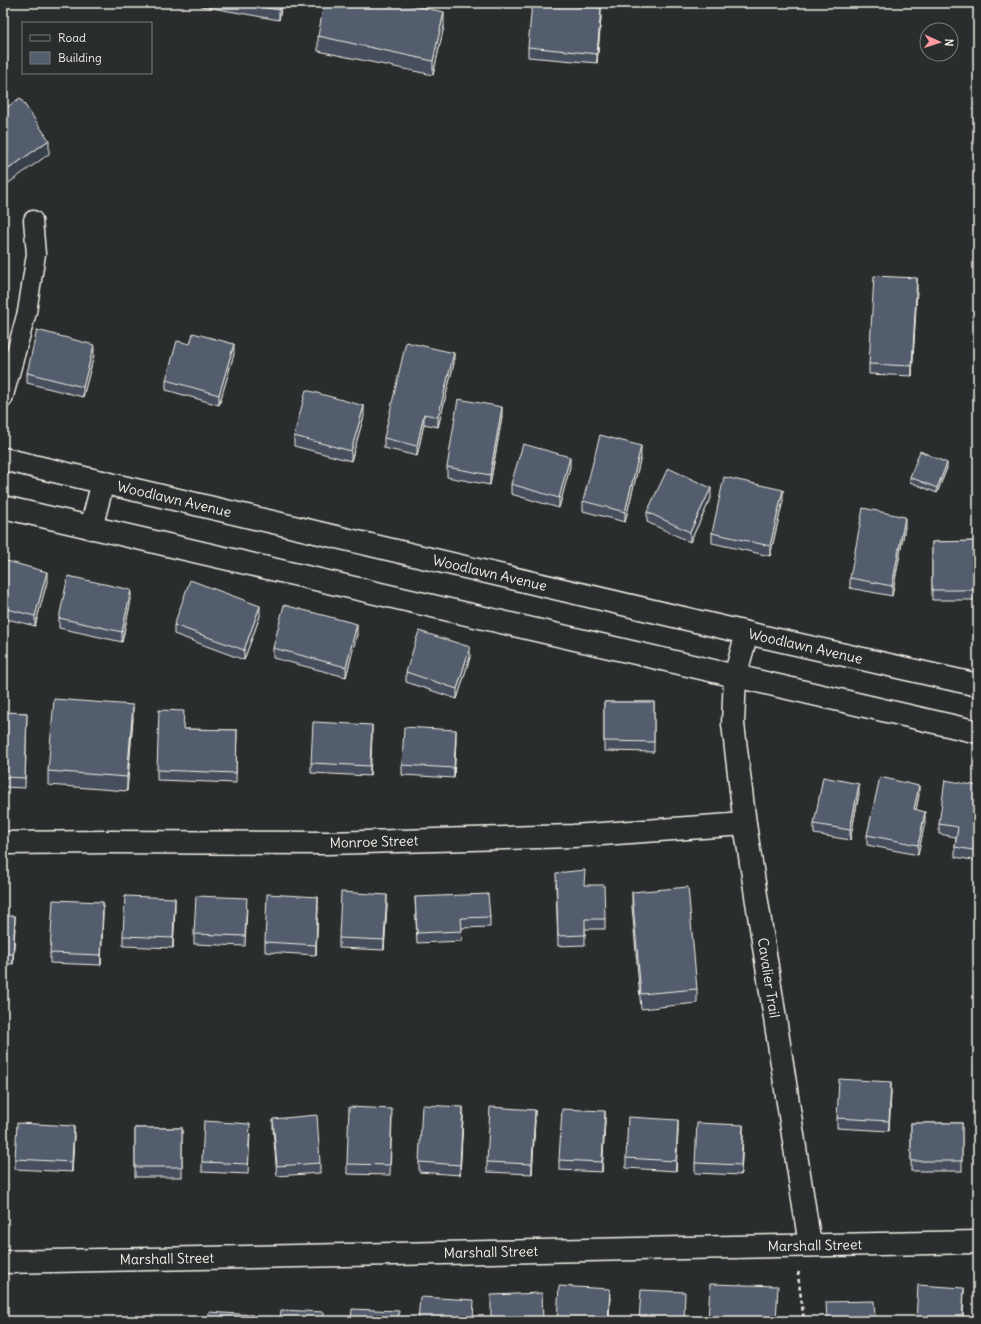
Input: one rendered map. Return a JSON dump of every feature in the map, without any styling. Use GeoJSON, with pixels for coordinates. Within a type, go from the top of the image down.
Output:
{"type":"FeatureCollection","features":[{"type":"Feature","properties":{"kind":"street","name":"Woodlawn Avenue"},"geometry":{"type":"LineString","coordinates":[[3,459],[978,686]]}},
{"type":"Feature","properties":{"kind":"street"},"geometry":{"type":"LineString","coordinates":[[91,528],[103,482]]}},
{"type":"Feature","properties":{"kind":"street"},"geometry":{"type":"LineString","coordinates":[[3,507],[978,732]]}},
{"type":"Feature","properties":{"kind":"street","name":"Cavalier Trail"},"geometry":{"type":"LineString","coordinates":[[747,633],[735,676],[733,724],[745,824],[810,1245]]}},
{"type":"Feature","properties":{"kind":"street","name":"Monroe Street"},"geometry":{"type":"LineString","coordinates":[[3,843],[335,843],[573,836],[745,824]]}},
{"type":"Feature","properties":{"kind":"street","name":"Marshall Street"},"geometry":{"type":"LineString","coordinates":[[3,1262],[978,1242]]}},
{"type":"Feature","properties":{"kind":"lane"},"geometry":{"type":"LineString","coordinates":[[3,399],[26,312],[36,254],[33,220]]}},
{"type":"Feature","properties":{"kind":"path"},"geometry":{"type":"LineString","coordinates":[[804,1321],[798,1275],[810,1245]]}},
{"type":"Feature","properties":{"kind":"building"},"geometry":{"type":"Polygon","coordinates":[[[240,3],[280,3],[279,10],[240,3]]]}},
{"type":"Feature","properties":{"kind":"building"},"geometry":{"type":"Polygon","coordinates":[[[324,3],[401,3],[444,12],[433,61],[318,36],[324,3]]]}},
{"type":"Feature","properties":{"kind":"building"},"geometry":{"type":"Polygon","coordinates":[[[532,3],[601,8],[597,54],[528,47],[532,3]]]}},
{"type":"Feature","properties":{"kind":"building"},"geometry":{"type":"Polygon","coordinates":[[[20,98],[49,140],[3,173],[3,110],[20,98]]]}},
{"type":"Feature","properties":{"kind":"building"},"geometry":{"type":"Polygon","coordinates":[[[874,276],[917,278],[912,366],[869,364],[874,276]]]}},
{"type":"Feature","properties":{"kind":"building"},"geometry":{"type":"Polygon","coordinates":[[[37,330],[94,345],[83,387],[27,373],[37,330]]]}},
{"type":"Feature","properties":{"kind":"building"},"geometry":{"type":"Polygon","coordinates":[[[193,333],[234,344],[219,395],[166,380],[177,341],[190,344],[193,333]]]}},
{"type":"Feature","properties":{"kind":"building"},"geometry":{"type":"Polygon","coordinates":[[[406,342],[454,353],[438,417],[424,414],[417,446],[384,438],[406,342]]]}},
{"type":"Feature","properties":{"kind":"building"},"geometry":{"type":"Polygon","coordinates":[[[306,390],[364,406],[351,451],[294,436],[306,390]]]}},
{"type":"Feature","properties":{"kind":"building"},"geometry":{"type":"Polygon","coordinates":[[[458,399],[502,407],[490,475],[447,467],[458,399]]]}},
{"type":"Feature","properties":{"kind":"building"},"geometry":{"type":"Polygon","coordinates":[[[600,435],[641,446],[625,512],[583,501],[600,435]]]}},
{"type":"Feature","properties":{"kind":"building"},"geometry":{"type":"Polygon","coordinates":[[[523,444],[570,457],[559,498],[511,484],[523,444]]]}},
{"type":"Feature","properties":{"kind":"building"},"geometry":{"type":"Polygon","coordinates":[[[920,451],[947,463],[937,488],[910,477],[920,451]]]}},
{"type":"Feature","properties":{"kind":"building"},"geometry":{"type":"Polygon","coordinates":[[[668,468],[711,488],[690,532],[647,512],[668,468]]]}},
{"type":"Feature","properties":{"kind":"building"},"geometry":{"type":"Polygon","coordinates":[[[724,477],[783,490],[770,546],[712,533],[724,477]]]}},
{"type":"Feature","properties":{"kind":"building"},"geometry":{"type":"Polygon","coordinates":[[[863,508],[905,517],[892,586],[850,578],[863,508]]]}},
{"type":"Feature","properties":{"kind":"building"},"geometry":{"type":"Polygon","coordinates":[[[978,541],[978,590],[932,590],[932,542],[978,541]]]}},
{"type":"Feature","properties":{"kind":"building"},"geometry":{"type":"Polygon","coordinates":[[[3,560],[47,572],[35,616],[3,608],[3,560]]]}},
{"type":"Feature","properties":{"kind":"building"},"geometry":{"type":"Polygon","coordinates":[[[68,576],[131,590],[122,632],[59,618],[68,576]]]}},
{"type":"Feature","properties":{"kind":"building"},"geometry":{"type":"Polygon","coordinates":[[[190,580],[260,606],[244,650],[174,625],[190,580]]]}},
{"type":"Feature","properties":{"kind":"building"},"geometry":{"type":"Polygon","coordinates":[[[284,605],[357,624],[346,667],[273,648],[284,605]]]}},
{"type":"Feature","properties":{"kind":"building"},"geometry":{"type":"Polygon","coordinates":[[[419,631],[470,647],[457,689],[406,672],[419,631]]]}},
{"type":"Feature","properties":{"kind":"building"},"geometry":{"type":"Polygon","coordinates":[[[54,699],[133,705],[127,777],[48,771],[54,699]]]}},
{"type":"Feature","properties":{"kind":"building"},"geometry":{"type":"Polygon","coordinates":[[[604,702],[654,702],[654,742],[604,741],[604,702]]]}},
{"type":"Feature","properties":{"kind":"building"},"geometry":{"type":"Polygon","coordinates":[[[159,710],[184,711],[183,729],[237,730],[236,773],[157,770],[159,710]]]}},
{"type":"Feature","properties":{"kind":"building"},"geometry":{"type":"Polygon","coordinates":[[[3,712],[27,713],[25,778],[3,777],[3,712]]]}},
{"type":"Feature","properties":{"kind":"building"},"geometry":{"type":"Polygon","coordinates":[[[313,722],[372,725],[370,766],[311,763],[313,722]]]}},
{"type":"Feature","properties":{"kind":"building"},"geometry":{"type":"Polygon","coordinates":[[[404,727],[456,730],[454,768],[402,765],[404,727]]]}},
{"type":"Feature","properties":{"kind":"building"},"geometry":{"type":"Polygon","coordinates":[[[823,777],[859,784],[850,830],[814,824],[823,777]]]}},
{"type":"Feature","properties":{"kind":"building"},"geometry":{"type":"Polygon","coordinates":[[[880,777],[919,786],[914,809],[925,812],[918,845],[867,835],[880,777]]]}},
{"type":"Feature","properties":{"kind":"building"},"geometry":{"type":"Polygon","coordinates":[[[945,780],[978,786],[978,851],[955,847],[958,827],[939,824],[945,780]]]}},
{"type":"Feature","properties":{"kind":"building"},"geometry":{"type":"Polygon","coordinates":[[[585,870],[584,885],[604,885],[605,919],[585,919],[585,935],[558,936],[556,873],[585,870]]]}},
{"type":"Feature","properties":{"kind":"building"},"geometry":{"type":"Polygon","coordinates":[[[688,887],[697,989],[641,994],[632,892],[688,887]]]}},
{"type":"Feature","properties":{"kind":"building"},"geometry":{"type":"Polygon","coordinates":[[[341,892],[387,895],[384,940],[339,938],[341,892]]]}},
{"type":"Feature","properties":{"kind":"building"},"geometry":{"type":"Polygon","coordinates":[[[267,894],[318,897],[316,945],[265,942],[267,894]]]}},
{"type":"Feature","properties":{"kind":"building"},"geometry":{"type":"Polygon","coordinates":[[[488,894],[490,917],[461,918],[462,931],[417,933],[415,897],[488,894]]]}},
{"type":"Feature","properties":{"kind":"building"},"geometry":{"type":"Polygon","coordinates":[[[125,896],[175,898],[173,938],[123,936],[125,896]]]}},
{"type":"Feature","properties":{"kind":"building"},"geometry":{"type":"Polygon","coordinates":[[[196,896],[247,898],[245,936],[194,934],[196,896]]]}},
{"type":"Feature","properties":{"kind":"building"},"geometry":{"type":"Polygon","coordinates":[[[53,900],[103,902],[101,955],[50,953],[53,900]]]}},
{"type":"Feature","properties":{"kind":"building"},"geometry":{"type":"Polygon","coordinates":[[[3,916],[15,916],[13,954],[3,954],[3,916]]]}},
{"type":"Feature","properties":{"kind":"building"},"geometry":{"type":"Polygon","coordinates":[[[839,1079],[891,1082],[889,1121],[837,1118],[839,1079]]]}},
{"type":"Feature","properties":{"kind":"building"},"geometry":{"type":"Polygon","coordinates":[[[422,1105],[463,1107],[460,1165],[419,1162],[422,1105]]]}},
{"type":"Feature","properties":{"kind":"building"},"geometry":{"type":"Polygon","coordinates":[[[349,1107],[392,1109],[390,1165],[347,1164],[349,1107]]]}},
{"type":"Feature","properties":{"kind":"building"},"geometry":{"type":"Polygon","coordinates":[[[490,1107],[535,1110],[532,1164],[487,1162],[490,1107]]]}},
{"type":"Feature","properties":{"kind":"building"},"geometry":{"type":"Polygon","coordinates":[[[562,1109],[605,1111],[602,1162],[559,1160],[562,1109]]]}},
{"type":"Feature","properties":{"kind":"building"},"geometry":{"type":"Polygon","coordinates":[[[317,1115],[320,1163],[277,1166],[273,1119],[317,1115]]]}},
{"type":"Feature","properties":{"kind":"building"},"geometry":{"type":"Polygon","coordinates":[[[628,1117],[678,1120],[676,1161],[626,1158],[628,1117]]]}},
{"type":"Feature","properties":{"kind":"building"},"geometry":{"type":"Polygon","coordinates":[[[204,1121],[250,1124],[248,1164],[202,1162],[204,1121]]]}},
{"type":"Feature","properties":{"kind":"building"},"geometry":{"type":"Polygon","coordinates":[[[17,1123],[74,1126],[72,1162],[15,1159],[17,1123]]]}},
{"type":"Feature","properties":{"kind":"building"},"geometry":{"type":"Polygon","coordinates":[[[697,1123],[743,1125],[741,1165],[695,1163],[697,1123]]]}},
{"type":"Feature","properties":{"kind":"building"},"geometry":{"type":"Polygon","coordinates":[[[911,1123],[962,1123],[962,1161],[911,1161],[911,1123]]]}},
{"type":"Feature","properties":{"kind":"building"},"geometry":{"type":"Polygon","coordinates":[[[135,1128],[182,1128],[182,1167],[135,1167],[135,1128]]]}},
{"type":"Feature","properties":{"kind":"building"},"geometry":{"type":"Polygon","coordinates":[[[710,1284],[778,1286],[776,1321],[708,1321],[710,1284]]]}},
{"type":"Feature","properties":{"kind":"building"},"geometry":{"type":"Polygon","coordinates":[[[918,1285],[964,1288],[962,1321],[916,1321],[918,1285]]]}},
{"type":"Feature","properties":{"kind":"building"},"geometry":{"type":"Polygon","coordinates":[[[559,1286],[610,1289],[608,1321],[557,1321],[559,1286]]]}},
{"type":"Feature","properties":{"kind":"building"},"geometry":{"type":"Polygon","coordinates":[[[641,1290],[685,1292],[684,1321],[639,1321],[641,1290]]]}},
{"type":"Feature","properties":{"kind":"building"},"geometry":{"type":"Polygon","coordinates":[[[542,1293],[543,1321],[491,1321],[491,1295],[542,1293]]]}},
{"type":"Feature","properties":{"kind":"building"},"geometry":{"type":"Polygon","coordinates":[[[420,1297],[474,1300],[473,1321],[418,1321],[420,1297]]]}},
{"type":"Feature","properties":{"kind":"building"},"geometry":{"type":"Polygon","coordinates":[[[874,1301],[875,1318],[888,1317],[888,1321],[827,1321],[826,1302],[874,1301]]]}},
{"type":"Feature","properties":{"kind":"building"},"geometry":{"type":"Polygon","coordinates":[[[352,1309],[399,1311],[398,1321],[351,1321],[352,1309]]]}},
{"type":"Feature","properties":{"kind":"building"},"geometry":{"type":"Polygon","coordinates":[[[281,1310],[324,1312],[324,1321],[280,1321],[281,1310]]]}},
{"type":"Feature","properties":{"kind":"building"},"geometry":{"type":"Polygon","coordinates":[[[209,1312],[253,1315],[253,1321],[208,1321],[209,1312]]]}},
{"type":"Feature","properties":{"kind":"building"},"geometry":{"type":"Polygon","coordinates":[[[140,1318],[182,1320],[139,1321],[140,1318]]]}},
{"type":"Feature","properties":{"kind":"building"},"geometry":{"type":"Polygon","coordinates":[[[3,1320],[34,1321],[3,1321],[3,1320]]]}}]}
